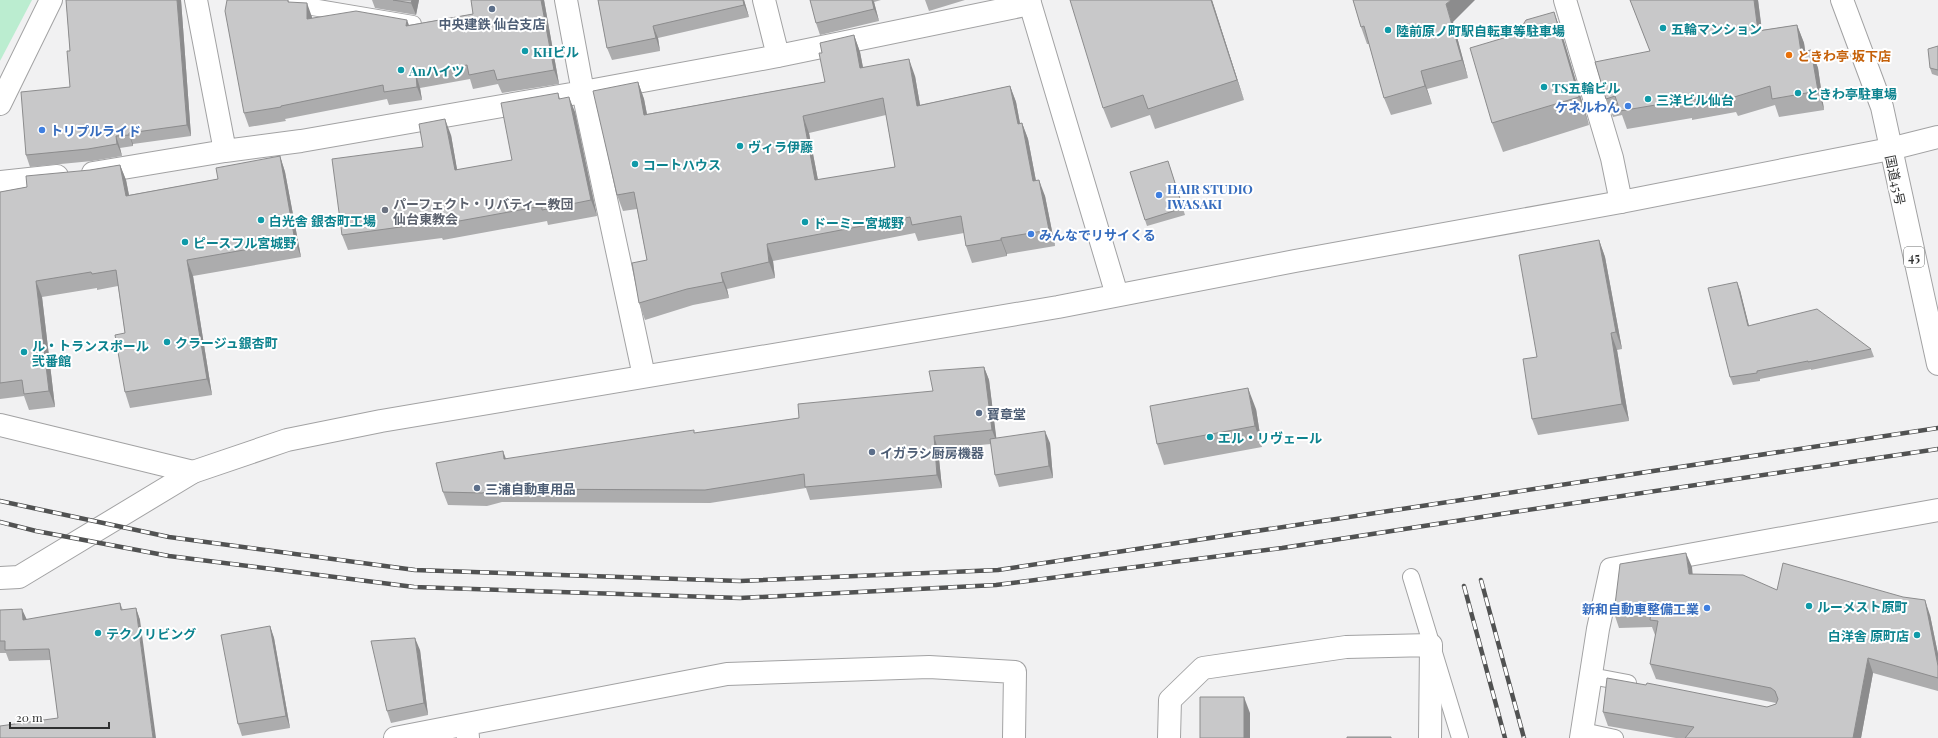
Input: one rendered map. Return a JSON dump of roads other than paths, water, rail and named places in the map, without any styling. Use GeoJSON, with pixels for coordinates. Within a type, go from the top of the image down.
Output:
{"type":"FeatureCollection","features":[{"type":"Feature","properties":{"kind":"main road"},"geometry":{"type":"LineString","coordinates":[[0,104],[51,0]]}},
{"type":"Feature","properties":{"kind":"main road"},"geometry":{"type":"LineString","coordinates":[[196,0],[225,151]]}},
{"type":"Feature","properties":{"kind":"main road"},"geometry":{"type":"LineString","coordinates":[[566,0],[583,92],[644,376]]}},
{"type":"Feature","properties":{"kind":"main road"},"geometry":{"type":"LineString","coordinates":[[764,0],[778,56]]}},
{"type":"Feature","properties":{"kind":"main road"},"geometry":{"type":"LineString","coordinates":[[1565,0],[1612,158],[1621,202]]}},
{"type":"Feature","properties":{"kind":"main road","name":"国道45号"},"geometry":{"type":"LineString","coordinates":[[1842,0],[1882,107],[1938,364]]}},
{"type":"Feature","properties":{"kind":"main road"},"geometry":{"type":"LineString","coordinates":[[0,182],[94,172],[225,151],[301,141],[583,92],[778,56],[1030,2],[1117,295]]}},
{"type":"Feature","properties":{"kind":"main road"},"geometry":{"type":"LineString","coordinates":[[0,578],[19,577],[193,472],[287,440],[382,421],[1058,307],[1621,202],[1890,149],[1938,137]]}},
{"type":"Feature","properties":{"kind":"main road"},"geometry":{"type":"LineString","coordinates":[[0,425],[193,472]]}},
{"type":"Feature","properties":{"kind":"main road"},"geometry":{"type":"LineString","coordinates":[[1582,735],[1598,629],[1611,569],[1938,510]]}},
{"type":"Feature","properties":{"kind":"main road"},"geometry":{"type":"LineString","coordinates":[[1169,738],[1170,700],[1203,668],[1346,647],[1432,645],[1430,738]]}},
{"type":"Feature","properties":{"kind":"main road"},"geometry":{"type":"LineString","coordinates":[[395,738],[468,731],[727,674],[929,667],[1015,672],[1014,738]]}},
{"type":"Feature","properties":{"kind":"lane"},"geometry":{"type":"LineString","coordinates":[[271,0],[413,24]]}},
{"type":"Feature","properties":{"kind":"lane"},"geometry":{"type":"LineString","coordinates":[[1411,577],[1460,738]]}},
{"type":"Feature","properties":{"kind":"lane"},"geometry":{"type":"LineString","coordinates":[[1591,676],[1642,686]]}},
{"type":"Feature","properties":{"kind":"lane"},"geometry":{"type":"LineString","coordinates":[[1582,735],[1615,738]]}},
{"type":"Feature","properties":{"kind":"railway"},"geometry":{"type":"LineString","coordinates":[[0,501],[169,537],[415,570],[740,581],[998,570],[1938,428]]}},
{"type":"Feature","properties":{"kind":"railway"},"geometry":{"type":"LineString","coordinates":[[0,522],[36,531],[169,556],[414,587],[740,598],[996,585],[1282,548],[1938,449]]}},
{"type":"Feature","properties":{"kind":"railway"},"geometry":{"type":"LineString","coordinates":[[1481,580],[1524,738]]}},
{"type":"Feature","properties":{"kind":"railway"},"geometry":{"type":"LineString","coordinates":[[1464,586],[1505,738]]}},
{"type":"Feature","properties":{"kind":"place","name":"中央建鉄 仙台支店"},"geometry":{"type":"Point","coordinates":[492,9]}},
{"type":"Feature","properties":{"kind":"place","name":"五輪マンション"},"geometry":{"type":"Point","coordinates":[1663,28]}},
{"type":"Feature","properties":{"kind":"place","name":"陸前原ノ町駅自転車等駐車場"},"geometry":{"type":"Point","coordinates":[1388,30]}},
{"type":"Feature","properties":{"kind":"place","name":"KHビル"},"geometry":{"type":"Point","coordinates":[525,51]}},
{"type":"Feature","properties":{"kind":"place","name":"ときわ亭 坂下店"},"geometry":{"type":"Point","coordinates":[1789,55]}},
{"type":"Feature","properties":{"kind":"place","name":"Anハイツ"},"geometry":{"type":"Point","coordinates":[401,70]}},
{"type":"Feature","properties":{"kind":"place","name":"TS五輪ビル"},"geometry":{"type":"Point","coordinates":[1544,87]}},
{"type":"Feature","properties":{"kind":"place","name":"ときわ亭駐車場"},"geometry":{"type":"Point","coordinates":[1798,93]}},
{"type":"Feature","properties":{"kind":"place","name":"三洋ビル仙台"},"geometry":{"type":"Point","coordinates":[1648,99]}},
{"type":"Feature","properties":{"kind":"place","name":"ケネルわん"},"geometry":{"type":"Point","coordinates":[1628,106]}},
{"type":"Feature","properties":{"kind":"place","name":"トリプルライド"},"geometry":{"type":"Point","coordinates":[42,130]}},
{"type":"Feature","properties":{"kind":"place","name":"ヴィラ伊藤"},"geometry":{"type":"Point","coordinates":[740,146]}},
{"type":"Feature","properties":{"kind":"place","name":"コートハウス"},"geometry":{"type":"Point","coordinates":[635,164]}},
{"type":"Feature","properties":{"kind":"place","name":"HAIR STUDIO IWASAKI"},"geometry":{"type":"Point","coordinates":[1159,195]}},
{"type":"Feature","properties":{"kind":"place","name":"パーフェクト・リバティー教団 仙台東教会"},"geometry":{"type":"Point","coordinates":[385,210]}},
{"type":"Feature","properties":{"kind":"place","name":"白光舎 銀杏町工場"},"geometry":{"type":"Point","coordinates":[261,220]}},
{"type":"Feature","properties":{"kind":"place","name":"ドーミー宮城野"},"geometry":{"type":"Point","coordinates":[805,222]}},
{"type":"Feature","properties":{"kind":"place","name":"みんなでリサイくる"},"geometry":{"type":"Point","coordinates":[1031,234]}},
{"type":"Feature","properties":{"kind":"place","name":"ピースフル宮城野"},"geometry":{"type":"Point","coordinates":[185,242]}},
{"type":"Feature","properties":{"kind":"place","name":"クラージュ銀杏町"},"geometry":{"type":"Point","coordinates":[167,342]}},
{"type":"Feature","properties":{"kind":"place","name":"ル・トランスポール 弐番館"},"geometry":{"type":"Point","coordinates":[24,352]}},
{"type":"Feature","properties":{"kind":"place","name":"寶章堂"},"geometry":{"type":"Point","coordinates":[979,413]}},
{"type":"Feature","properties":{"kind":"place","name":"エル・リヴェール"},"geometry":{"type":"Point","coordinates":[1210,437]}},
{"type":"Feature","properties":{"kind":"place","name":"イガラシ厨房機器"},"geometry":{"type":"Point","coordinates":[872,452]}},
{"type":"Feature","properties":{"kind":"place","name":"三浦自動車用品"},"geometry":{"type":"Point","coordinates":[477,488]}},
{"type":"Feature","properties":{"kind":"place","name":"ルーメスト原町"},"geometry":{"type":"Point","coordinates":[1809,606]}},
{"type":"Feature","properties":{"kind":"place","name":"新和自動車整備工業"},"geometry":{"type":"Point","coordinates":[1707,608]}},
{"type":"Feature","properties":{"kind":"place","name":"テクノリビング"},"geometry":{"type":"Point","coordinates":[98,633]}},
{"type":"Feature","properties":{"kind":"place","name":"白洋舎 原町店"},"geometry":{"type":"Point","coordinates":[1917,635]}}]}
